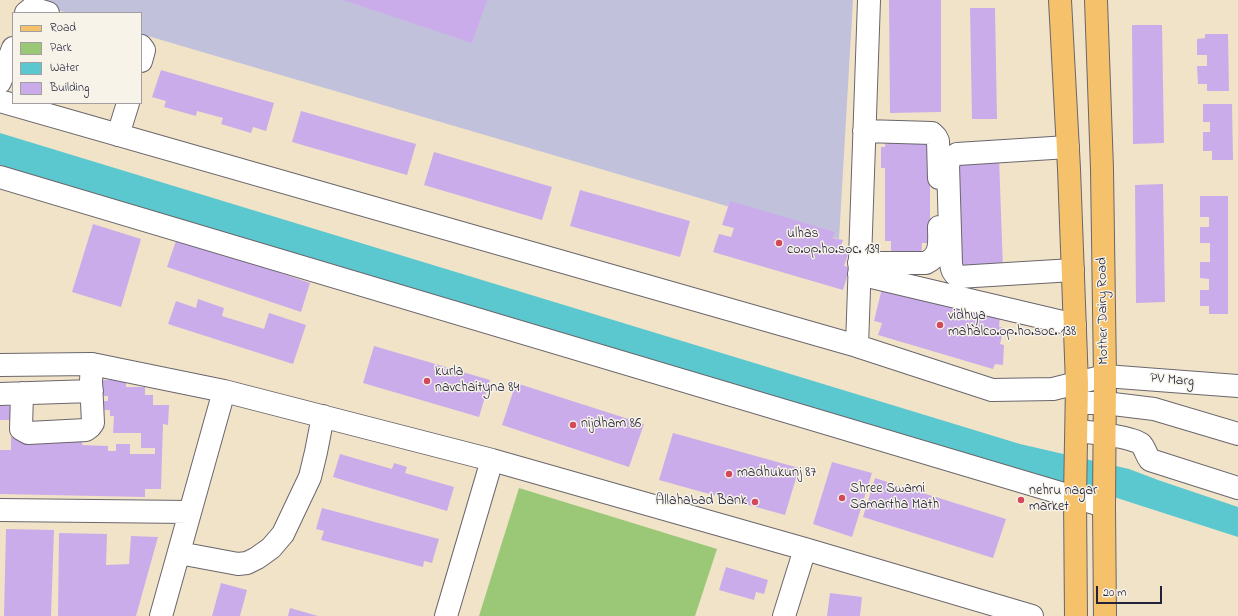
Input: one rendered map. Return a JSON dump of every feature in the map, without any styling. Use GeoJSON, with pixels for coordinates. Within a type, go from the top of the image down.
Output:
{"type":"FeatureCollection","features":[{"type":"Feature","properties":{"kind":"main road","name":"Mother Dairy Road"},"geometry":{"type":"LineString","coordinates":[[1098,2],[1105,376],[1104,502],[1106,616]]}},
{"type":"Feature","properties":{"kind":"main road","name":"Mother Dairy Road"},"geometry":{"type":"LineString","coordinates":[[1059,3],[1068,147],[1077,393],[1076,616]]}},
{"type":"Feature","properties":{"kind":"street"},"geometry":{"type":"LineString","coordinates":[[857,346],[869,0]]}},
{"type":"Feature","properties":{"kind":"street"},"geometry":{"type":"LineString","coordinates":[[27,12],[32,8],[45,12]]}},
{"type":"Feature","properties":{"kind":"street"},"geometry":{"type":"LineString","coordinates":[[142,47],[144,50],[142,57]]}},
{"type":"Feature","properties":{"kind":"street"},"geometry":{"type":"LineString","coordinates":[[6,74],[12,52]]}},
{"type":"Feature","properties":{"kind":"street"},"geometry":{"type":"LineString","coordinates":[[0,101],[12,103]]}},
{"type":"Feature","properties":{"kind":"street"},"geometry":{"type":"LineString","coordinates":[[19,104],[62,111],[118,135],[857,346],[992,390],[1053,389],[1077,393],[1105,403],[1154,409],[1238,434]]}},
{"type":"Feature","properties":{"kind":"street"},"geometry":{"type":"LineString","coordinates":[[118,135],[128,104]]}},
{"type":"Feature","properties":{"kind":"street"},"geometry":{"type":"LineString","coordinates":[[859,268],[926,263],[936,256],[939,245],[938,141],[936,137],[932,133],[864,131]]}},
{"type":"Feature","properties":{"kind":"street"},"geometry":{"type":"LineString","coordinates":[[1068,147],[957,154],[952,156],[948,165],[951,264],[954,274],[958,277],[1073,270]]}},
{"type":"Feature","properties":{"kind":"street"},"geometry":{"type":"LineString","coordinates":[[0,177],[1076,491],[1104,502]]}},
{"type":"Feature","properties":{"kind":"street"},"geometry":{"type":"LineString","coordinates":[[859,268],[1075,325]]}},
{"type":"Feature","properties":{"kind":"street"},"geometry":{"type":"LineString","coordinates":[[22,392],[21,429],[28,433],[86,430],[94,423],[92,364]]}},
{"type":"Feature","properties":{"kind":"street"},"geometry":{"type":"LineString","coordinates":[[0,365],[92,364],[224,391],[492,460],[805,549],[1032,616]]}},
{"type":"Feature","properties":{"kind":"street"},"geometry":{"type":"LineString","coordinates":[[1077,393],[1105,376]]}},
{"type":"Feature","properties":{"kind":"street","name":"PV Marg"},"geometry":{"type":"LineString","coordinates":[[1105,376],[1238,386]]}},
{"type":"Feature","properties":{"kind":"street"},"geometry":{"type":"LineString","coordinates":[[0,394],[22,392],[92,391]]}},
{"type":"Feature","properties":{"kind":"street"},"geometry":{"type":"LineString","coordinates":[[162,616],[224,391]]}},
{"type":"Feature","properties":{"kind":"street"},"geometry":{"type":"LineString","coordinates":[[1138,441],[1142,407]]}},
{"type":"Feature","properties":{"kind":"street"},"geometry":{"type":"LineString","coordinates":[[179,553],[238,564],[247,563],[271,548],[283,534],[310,477],[323,416]]}},
{"type":"Feature","properties":{"kind":"street"},"geometry":{"type":"LineString","coordinates":[[1077,439],[1105,444],[1138,441]]}},
{"type":"Feature","properties":{"kind":"street"},"geometry":{"type":"LineString","coordinates":[[1138,441],[1142,445],[1146,456],[1150,460],[1238,488]]}},
{"type":"Feature","properties":{"kind":"street"},"geometry":{"type":"LineString","coordinates":[[446,616],[492,460]]}},
{"type":"Feature","properties":{"kind":"street"},"geometry":{"type":"LineString","coordinates":[[0,510],[190,512]]}},
{"type":"Feature","properties":{"kind":"street"},"geometry":{"type":"LineString","coordinates":[[784,616],[805,549]]}},
{"type":"Feature","properties":{"kind":"shaded area"},"geometry":{"type":"Polygon","coordinates":[[[23,0],[853,0],[839,239],[142,34],[142,12],[65,12],[23,0]]]}},
{"type":"Feature","properties":{"kind":"green space"},"geometry":{"type":"Polygon","coordinates":[[[519,488],[717,549],[695,616],[479,616],[519,488]]]}},
{"type":"Feature","properties":{"kind":"water"},"geometry":{"type":"Polygon","coordinates":[[[0,133],[1020,444],[1129,469],[1238,507],[1238,537],[1117,498],[1031,478],[0,165],[0,133]]]}},
{"type":"Feature","properties":{"kind":"building"},"geometry":{"type":"Polygon","coordinates":[[[343,0],[487,0],[472,43],[343,0]]]}},
{"type":"Feature","properties":{"kind":"building"},"geometry":{"type":"Polygon","coordinates":[[[889,0],[941,0],[941,112],[890,113],[889,0]]]}},
{"type":"Feature","properties":{"kind":"building"},"geometry":{"type":"Polygon","coordinates":[[[970,8],[995,8],[997,119],[972,119],[970,8]]]}},
{"type":"Feature","properties":{"kind":"building"},"geometry":{"type":"Polygon","coordinates":[[[1132,25],[1162,25],[1164,143],[1133,144],[1132,25]]]}},
{"type":"Feature","properties":{"kind":"building"},"geometry":{"type":"Polygon","coordinates":[[[1205,34],[1228,34],[1229,91],[1207,91],[1207,84],[1198,84],[1197,66],[1207,66],[1207,55],[1197,55],[1197,39],[1205,38],[1205,34]]]}},
{"type":"Feature","properties":{"kind":"building"},"geometry":{"type":"Polygon","coordinates":[[[161,70],[274,103],[266,131],[253,127],[251,133],[221,124],[223,118],[197,111],[196,116],[164,107],[166,101],[152,97],[161,70]]]}},
{"type":"Feature","properties":{"kind":"building"},"geometry":{"type":"Polygon","coordinates":[[[1203,104],[1232,104],[1233,160],[1212,160],[1212,151],[1203,151],[1203,132],[1210,132],[1210,122],[1203,122],[1203,104]]]}},
{"type":"Feature","properties":{"kind":"building"},"geometry":{"type":"Polygon","coordinates":[[[301,111],[416,144],[407,175],[292,142],[301,111]]]}},
{"type":"Feature","properties":{"kind":"building"},"geometry":{"type":"Polygon","coordinates":[[[886,138],[930,138],[930,243],[922,243],[921,258],[891,258],[891,241],[885,241],[885,168],[881,168],[881,147],[885,147],[886,138]]]}},
{"type":"Feature","properties":{"kind":"building"},"geometry":{"type":"Polygon","coordinates":[[[434,152],[552,187],[542,220],[424,185],[434,152]]]}},
{"type":"Feature","properties":{"kind":"building"},"geometry":{"type":"Polygon","coordinates":[[[999,157],[1003,269],[956,270],[954,158],[999,157]]]}},
{"type":"Feature","properties":{"kind":"building"},"geometry":{"type":"Polygon","coordinates":[[[1163,184],[1165,302],[1136,303],[1135,185],[1163,184]]]}},
{"type":"Feature","properties":{"kind":"building"},"geometry":{"type":"Polygon","coordinates":[[[580,190],[690,221],[680,257],[570,226],[580,190]]]}},
{"type":"Feature","properties":{"kind":"building"},"geometry":{"type":"Polygon","coordinates":[[[1200,196],[1228,196],[1228,314],[1209,314],[1209,306],[1200,306],[1200,290],[1209,290],[1209,279],[1200,278],[1200,262],[1210,262],[1210,243],[1200,243],[1200,227],[1209,227],[1209,217],[1200,217],[1200,196]]]}},
{"type":"Feature","properties":{"kind":"building","name":"ulhas co.op.ho.soc. 139"},"geometry":{"type":"Polygon","coordinates":[[[730,201],[835,232],[833,238],[843,240],[841,246],[850,249],[844,266],[850,267],[843,290],[713,252],[719,234],[731,237],[734,228],[722,225],[730,201]]]}},
{"type":"Feature","properties":{"kind":"building"},"geometry":{"type":"Polygon","coordinates":[[[93,224],[141,239],[121,307],[72,292],[93,224]]]}},
{"type":"Feature","properties":{"kind":"building"},"geometry":{"type":"Polygon","coordinates":[[[177,238],[310,283],[301,312],[167,267],[177,238]]]}},
{"type":"Feature","properties":{"kind":"building","name":"vidhya mahalco.op.ho.soc. 138"},"geometry":{"type":"Polygon","coordinates":[[[883,284],[1000,316],[999,327],[1004,328],[1000,344],[1004,345],[1003,365],[995,364],[993,369],[878,335],[882,323],[874,321],[883,284]]]}},
{"type":"Feature","properties":{"kind":"building"},"geometry":{"type":"Polygon","coordinates":[[[198,299],[224,308],[222,316],[264,329],[269,313],[306,325],[293,364],[168,324],[176,301],[196,308],[198,299]]]}},
{"type":"Feature","properties":{"kind":"building","name":"kurla navchaityna 84"},"geometry":{"type":"Polygon","coordinates":[[[374,346],[490,380],[479,417],[363,383],[374,346]]]}},
{"type":"Feature","properties":{"kind":"building"},"geometry":{"type":"Polygon","coordinates":[[[102,380],[126,380],[126,387],[145,387],[145,395],[153,395],[153,405],[169,405],[168,425],[163,424],[161,489],[145,489],[145,497],[0,494],[0,450],[11,450],[11,437],[83,438],[82,445],[108,446],[108,451],[116,451],[116,444],[130,444],[130,454],[155,454],[155,448],[141,448],[141,433],[113,433],[114,416],[110,416],[110,410],[103,410],[104,401],[108,401],[108,396],[102,396],[102,380]]]}},
{"type":"Feature","properties":{"kind":"building","name":"nijdham 86"},"geometry":{"type":"Polygon","coordinates":[[[516,383],[644,424],[629,467],[502,425],[516,383]]]}},
{"type":"Feature","properties":{"kind":"building"},"geometry":{"type":"Polygon","coordinates":[[[0,406],[12,406],[11,420],[0,420],[0,406]]]}},
{"type":"Feature","properties":{"kind":"building","name":"madhukunj 87"},"geometry":{"type":"Polygon","coordinates":[[[673,433],[799,468],[785,515],[659,480],[673,433]]]}},
{"type":"Feature","properties":{"kind":"building"},"geometry":{"type":"Polygon","coordinates":[[[340,454],[392,469],[394,463],[407,467],[405,473],[454,487],[447,511],[333,477],[340,454]]]}},
{"type":"Feature","properties":{"kind":"building","name":"Shree Swami Samartha Math"},"geometry":{"type":"Polygon","coordinates":[[[832,462],[872,473],[852,537],[813,524],[832,462]]]}},
{"type":"Feature","properties":{"kind":"building"},"geometry":{"type":"Polygon","coordinates":[[[875,478],[1006,519],[993,558],[863,517],[875,478]]]}},
{"type":"Feature","properties":{"kind":"building"},"geometry":{"type":"Polygon","coordinates":[[[322,508],[439,539],[432,563],[424,561],[423,567],[321,540],[324,531],[316,529],[322,508]]]}},
{"type":"Feature","properties":{"kind":"building"},"geometry":{"type":"Polygon","coordinates":[[[6,529],[54,530],[51,616],[4,616],[6,529]]]}},
{"type":"Feature","properties":{"kind":"building"},"geometry":{"type":"Polygon","coordinates":[[[59,533],[107,534],[106,565],[129,564],[131,536],[158,537],[136,616],[58,616],[59,533]]]}},
{"type":"Feature","properties":{"kind":"building"},"geometry":{"type":"Polygon","coordinates":[[[726,567],[768,580],[764,594],[756,592],[754,600],[719,590],[726,567]]]}},
{"type":"Feature","properties":{"kind":"building"},"geometry":{"type":"Polygon","coordinates":[[[221,583],[247,590],[240,616],[212,616],[221,583]]]}},
{"type":"Feature","properties":{"kind":"building"},"geometry":{"type":"Polygon","coordinates":[[[830,593],[862,597],[860,616],[827,616],[830,593]]]}},
{"type":"Feature","properties":{"kind":"building"},"geometry":{"type":"Polygon","coordinates":[[[290,608],[318,616],[288,616],[290,608]]]}},
{"type":"Feature","properties":{"kind":"place","name":"ulhas co.op.ho.soc. 139"},"geometry":{"type":"Point","coordinates":[779,243]}},
{"type":"Feature","properties":{"kind":"place","name":"vidhya mahalco.op.ho.soc. 138"},"geometry":{"type":"Point","coordinates":[940,325]}},
{"type":"Feature","properties":{"kind":"place","name":"kurla navchaityna 84"},"geometry":{"type":"Point","coordinates":[427,381]}},
{"type":"Feature","properties":{"kind":"place","name":"nijdham 86"},"geometry":{"type":"Point","coordinates":[573,425]}},
{"type":"Feature","properties":{"kind":"place","name":"madhukunj 87"},"geometry":{"type":"Point","coordinates":[729,474]}},
{"type":"Feature","properties":{"kind":"place","name":"Shree Swami Samartha Math"},"geometry":{"type":"Point","coordinates":[842,498]}},
{"type":"Feature","properties":{"kind":"place","name":"nehru nagar market"},"geometry":{"type":"Point","coordinates":[1021,500]}},
{"type":"Feature","properties":{"kind":"place","name":"Allahabad Bank"},"geometry":{"type":"Point","coordinates":[755,502]}}]}
